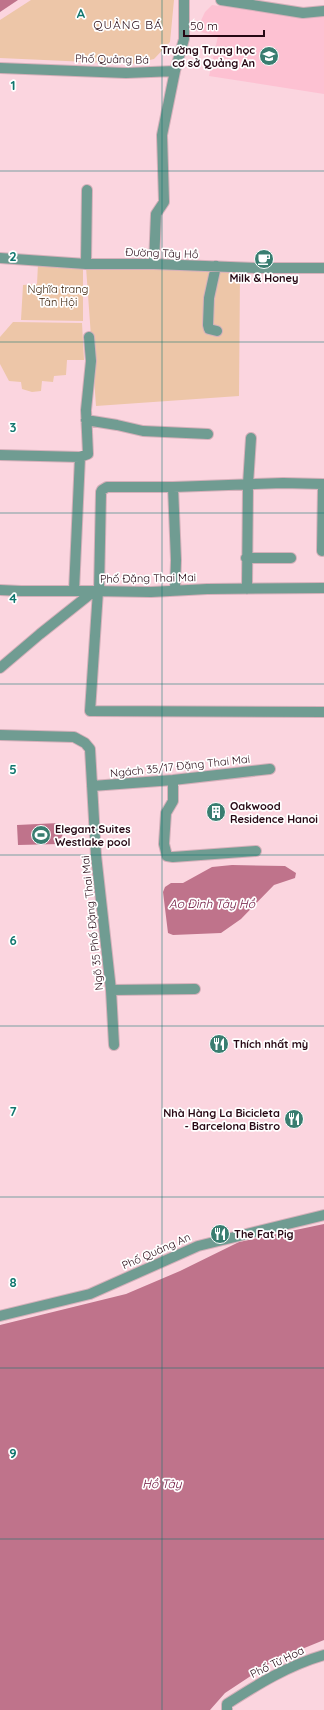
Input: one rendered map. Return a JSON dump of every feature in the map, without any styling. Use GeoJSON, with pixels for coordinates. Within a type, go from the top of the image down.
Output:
{"type":"FeatureCollection","features":[{"type":"Feature","properties":{"kind":"street"},"geometry":{"type":"LineString","coordinates":[[154,264],[156,214],[164,202],[162,135],[175,71],[184,39],[184,0]]}},
{"type":"Feature","properties":{"kind":"street"},"geometry":{"type":"LineString","coordinates":[[221,0],[246,2],[303,13],[324,11]]}},
{"type":"Feature","properties":{"kind":"street","name":"Phố Quảng Bá"},"geometry":{"type":"LineString","coordinates":[[0,68],[126,73],[175,71]]}},
{"type":"Feature","properties":{"kind":"street"},"geometry":{"type":"LineString","coordinates":[[86,190],[86,264]]}},
{"type":"Feature","properties":{"kind":"street","name":"Đường Tây Hồ"},"geometry":{"type":"LineString","coordinates":[[0,258],[86,264],[324,268]]}},
{"type":"Feature","properties":{"kind":"street"},"geometry":{"type":"LineString","coordinates":[[216,266],[209,298],[208,325],[212,330],[217,331]]}},
{"type":"Feature","properties":{"kind":"street"},"geometry":{"type":"LineString","coordinates":[[0,455],[80,457],[88,454],[86,420],[91,361],[89,337]]}},
{"type":"Feature","properties":{"kind":"street"},"geometry":{"type":"LineString","coordinates":[[86,420],[143,431],[208,434]]}},
{"type":"Feature","properties":{"kind":"street"},"geometry":{"type":"LineString","coordinates":[[246,589],[248,484],[251,438]]}},
{"type":"Feature","properties":{"kind":"street"},"geometry":{"type":"LineString","coordinates":[[74,591],[80,457]]}},
{"type":"Feature","properties":{"kind":"street"},"geometry":{"type":"LineString","coordinates":[[322,551],[323,484],[283,483],[173,487],[130,486],[107,487],[102,490],[90,711],[324,712]]}},
{"type":"Feature","properties":{"kind":"street"},"geometry":{"type":"LineString","coordinates":[[173,487],[176,560],[175,590]]}},
{"type":"Feature","properties":{"kind":"street"},"geometry":{"type":"LineString","coordinates":[[246,558],[291,558]]}},
{"type":"Feature","properties":{"kind":"street","name":"Phố Đặng Thai Mai"},"geometry":{"type":"LineString","coordinates":[[0,668],[40,634],[97,591],[151,592],[175,590],[324,588]]}},
{"type":"Feature","properties":{"kind":"street"},"geometry":{"type":"LineString","coordinates":[[0,590],[97,591]]}},
{"type":"Feature","properties":{"kind":"street","name":"Ngõ 35 Phố Đặng Thai Mai"},"geometry":{"type":"LineString","coordinates":[[0,735],[74,737],[85,743],[90,749],[96,855],[111,990],[114,1045]]}},
{"type":"Feature","properties":{"kind":"street","name":"Ngách 35/17 Đặng Thai Mai"},"geometry":{"type":"LineString","coordinates":[[92,786],[173,780],[270,769]]}},
{"type":"Feature","properties":{"kind":"street"},"geometry":{"type":"LineString","coordinates":[[173,780],[173,801],[166,813],[164,844],[167,856],[173,857],[256,851]]}},
{"type":"Feature","properties":{"kind":"street"},"geometry":{"type":"LineString","coordinates":[[111,990],[195,989]]}},
{"type":"Feature","properties":{"kind":"street","name":"Phố Quảng An"},"geometry":{"type":"LineString","coordinates":[[0,1316],[90,1294],[198,1246],[324,1214]]}},
{"type":"Feature","properties":{"kind":"street","name":"Phố Từ Hoa"},"geometry":{"type":"LineString","coordinates":[[227,1710],[227,1704],[261,1682],[311,1659],[324,1655]]}},
{"type":"Feature","properties":{"kind":"shaded area","name":"Trường Trung học cơ sở Quảng An"},"geometry":{"type":"Polygon","coordinates":[[[212,5],[302,17],[324,16],[324,94],[209,76],[218,36],[196,31],[205,12],[212,5]]]}},
{"type":"Feature","properties":{"kind":"green space"},"geometry":{"type":"Polygon","coordinates":[[[31,0],[174,0],[170,42],[154,59],[132,64],[0,58],[0,20],[31,0]]]}},
{"type":"Feature","properties":{"kind":"green space","name":"Nghĩa trang Tân Hội"},"geometry":{"type":"Polygon","coordinates":[[[38,264],[83,266],[83,321],[21,320],[23,285],[37,284],[38,264]]]}},
{"type":"Feature","properties":{"kind":"green space"},"geometry":{"type":"Polygon","coordinates":[[[86,267],[240,272],[239,396],[96,406],[86,267]]]}},
{"type":"Feature","properties":{"kind":"green space"},"geometry":{"type":"Polygon","coordinates":[[[13,322],[82,323],[84,360],[67,360],[66,375],[54,376],[53,382],[42,381],[41,391],[32,392],[22,389],[21,382],[9,381],[0,364],[0,337],[13,322]]]}},
{"type":"Feature","properties":{"kind":"water"},"geometry":{"type":"Polygon","coordinates":[[[0,0],[18,0],[0,12],[0,0]]]}},
{"type":"Feature","properties":{"kind":"water","name":"Elegant Suites Westlake pool"},"geometry":{"type":"Polygon","coordinates":[[[59,823],[59,829],[64,833],[60,839],[60,844],[18,845],[17,825],[59,823]]]}},
{"type":"Feature","properties":{"kind":"water","name":"Ao Đình Tây Hồ"},"geometry":{"type":"Polygon","coordinates":[[[232,865],[285,866],[296,873],[295,878],[274,885],[241,919],[221,933],[173,935],[168,933],[163,892],[165,887],[171,883],[183,883],[212,867],[232,865]]]}},
{"type":"Feature","properties":{"kind":"water","name":"Hồ Tây"},"geometry":{"type":"Polygon","coordinates":[[[324,1224],[324,1640],[275,1660],[225,1693],[210,1710],[0,1710],[0,1325],[126,1294],[180,1271],[239,1242],[324,1224]]]}},
{"type":"Feature","properties":{"kind":"place","name":"Trường Trung học cơ sở Quảng An"},"geometry":{"type":"Point","coordinates":[269,56]}},
{"type":"Feature","properties":{"kind":"place","name":"Milk & Honey"},"geometry":{"type":"Point","coordinates":[264,259]}},
{"type":"Feature","properties":{"kind":"place","name":"Oakwood Residence Hanoi"},"geometry":{"type":"Point","coordinates":[216,812]}},
{"type":"Feature","properties":{"kind":"place","name":"Elegant Suites Westlake pool"},"geometry":{"type":"Point","coordinates":[41,835]}},
{"type":"Feature","properties":{"kind":"place","name":"Thích nhất mỳ"},"geometry":{"type":"Point","coordinates":[219,1044]}},
{"type":"Feature","properties":{"kind":"place","name":"Nhà Hàng La Bicicleta - Barcelona Bistro"},"geometry":{"type":"Point","coordinates":[294,1119]}},
{"type":"Feature","properties":{"kind":"place","name":"The Fat Pig"},"geometry":{"type":"Point","coordinates":[220,1234]}},
{"type":"Feature","properties":{"kind":"district","name":"QUẢNG BÁ"},"geometry":{"type":"Point","coordinates":[128,24]}}]}
